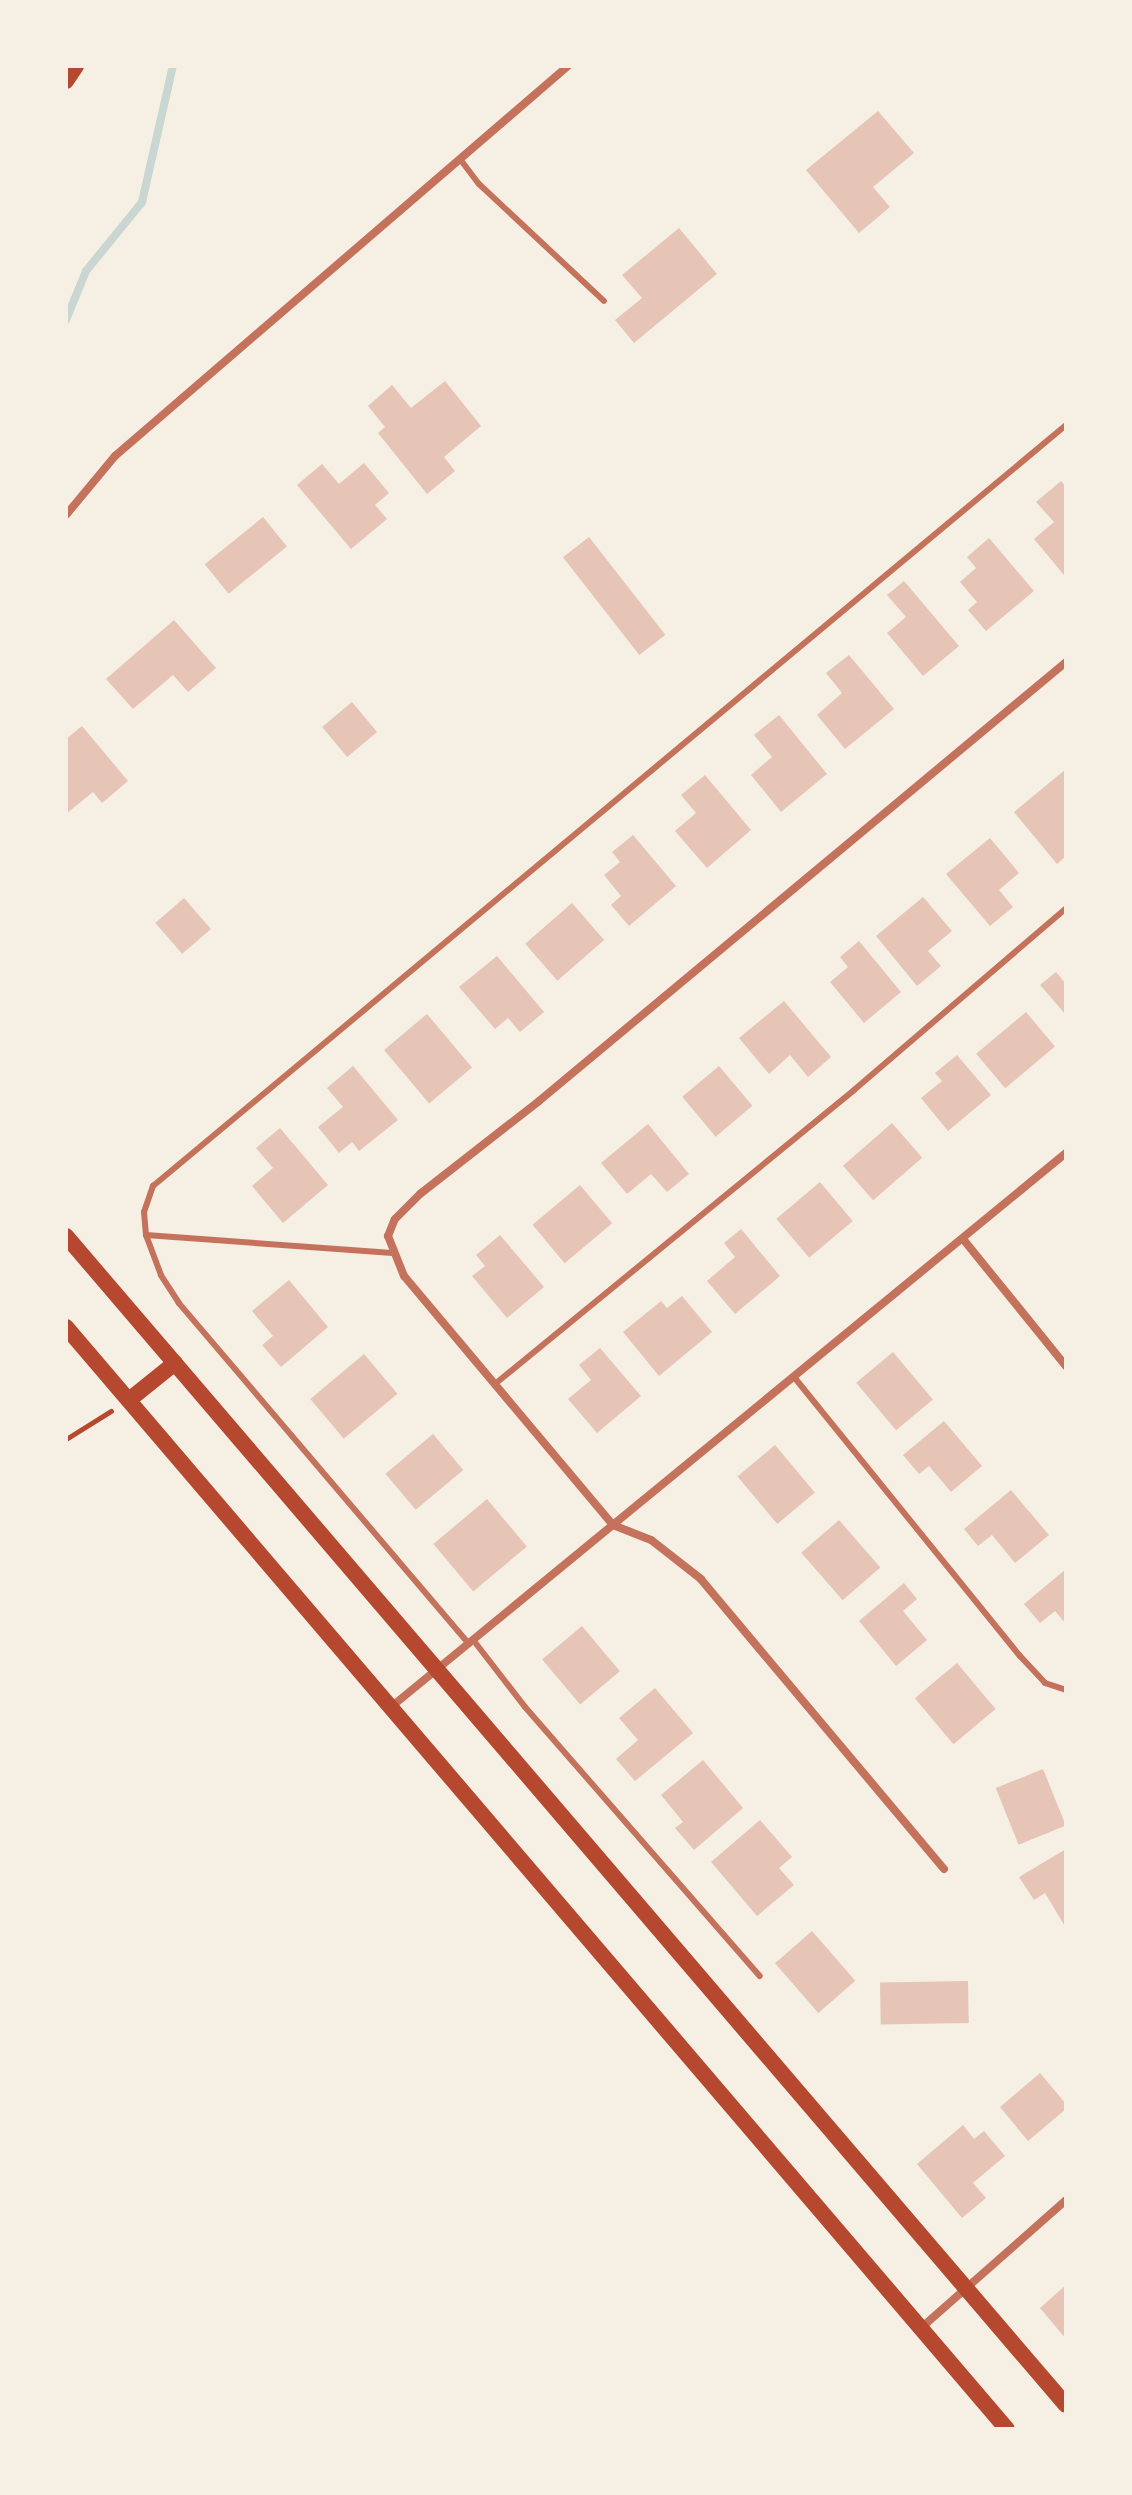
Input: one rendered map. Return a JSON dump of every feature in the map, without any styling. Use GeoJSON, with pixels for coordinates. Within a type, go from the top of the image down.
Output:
{"type":"FeatureCollection","features":[{"type":"Feature","properties":{"kind":"main road"},"geometry":{"type":"LineString","coordinates":[[66,81],[76,66]]}},
{"type":"Feature","properties":{"kind":"main road"},"geometry":{"type":"LineString","coordinates":[[66,1236],[1066,2405]]}},
{"type":"Feature","properties":{"kind":"main road"},"geometry":{"type":"LineString","coordinates":[[66,1327],[1007,2429]]}},
{"type":"Feature","properties":{"kind":"main road"},"geometry":{"type":"LineString","coordinates":[[129,1400],[175,1363]]}},
{"type":"Feature","properties":{"kind":"street"},"geometry":{"type":"LineString","coordinates":[[66,515],[115,456],[568,66]]}},
{"type":"Feature","properties":{"kind":"street"},"geometry":{"type":"LineString","coordinates":[[944,1869],[701,1579],[651,1540],[613,1525],[404,1276],[392,1253],[388,1236],[395,1219],[420,1194],[551,1091],[1066,662]]}},
{"type":"Feature","properties":{"kind":"street"},"geometry":{"type":"LineString","coordinates":[[391,1707],[1066,1153]]}},
{"type":"Feature","properties":{"kind":"street"},"geometry":{"type":"LineString","coordinates":[[963,1239],[1066,1366]]}},
{"type":"Feature","properties":{"kind":"street"},"geometry":{"type":"LineString","coordinates":[[921,2328],[1066,2200]]}},
{"type":"Feature","properties":{"kind":"lane"},"geometry":{"type":"LineString","coordinates":[[460,159],[479,184],[604,301]]}},
{"type":"Feature","properties":{"kind":"lane"},"geometry":{"type":"LineString","coordinates":[[760,1976],[179,1303],[161,1275],[146,1235],[144,1212],[153,1186],[166,1173],[1066,425]]}},
{"type":"Feature","properties":{"kind":"lane"},"geometry":{"type":"LineString","coordinates":[[495,1384],[854,1090],[1066,908]]}},
{"type":"Feature","properties":{"kind":"lane"},"geometry":{"type":"LineString","coordinates":[[146,1235],[392,1253]]}},
{"type":"Feature","properties":{"kind":"lane"},"geometry":{"type":"LineString","coordinates":[[794,1377],[1020,1656],[1045,1683],[1066,1690]]}},
{"type":"Feature","properties":{"kind":"path"},"geometry":{"type":"LineString","coordinates":[[66,1439],[129,1400]]}},
{"type":"Feature","properties":{"kind":"building"},"geometry":{"type":"Polygon","coordinates":[[[878,111],[914,153],[873,187],[890,207],[859,233],[806,170],[878,111]]]}},
{"type":"Feature","properties":{"kind":"building"},"geometry":{"type":"Polygon","coordinates":[[[679,228],[717,274],[634,343],[615,320],[642,298],[622,275],[679,228]]]}},
{"type":"Feature","properties":{"kind":"building"},"geometry":{"type":"Polygon","coordinates":[[[445,381],[481,426],[444,457],[455,471],[427,494],[378,433],[385,427],[368,406],[392,385],[411,408],[445,381]]]}},
{"type":"Feature","properties":{"kind":"building"},"geometry":{"type":"Polygon","coordinates":[[[364,463],[389,493],[375,505],[387,519],[351,549],[297,485],[322,464],[339,484],[364,463]]]}},
{"type":"Feature","properties":{"kind":"building"},"geometry":{"type":"Polygon","coordinates":[[[1061,481],[1066,487],[1064,575],[1034,539],[1054,522],[1036,502],[1061,481]]]}},
{"type":"Feature","properties":{"kind":"building"},"geometry":{"type":"Polygon","coordinates":[[[263,517],[287,547],[229,594],[205,564],[263,517]]]}},
{"type":"Feature","properties":{"kind":"building"},"geometry":{"type":"Polygon","coordinates":[[[589,537],[665,635],[639,655],[563,557],[589,537]]]}},
{"type":"Feature","properties":{"kind":"building"},"geometry":{"type":"Polygon","coordinates":[[[989,538],[1034,591],[986,631],[968,610],[977,602],[960,582],[976,568],[967,557],[989,538]]]}},
{"type":"Feature","properties":{"kind":"building"},"geometry":{"type":"Polygon","coordinates":[[[904,581],[959,646],[923,676],[887,633],[906,617],[887,595],[904,581]]]}},
{"type":"Feature","properties":{"kind":"building"},"geometry":{"type":"Polygon","coordinates":[[[174,620],[216,668],[188,692],[173,675],[133,709],[106,679],[174,620]]]}},
{"type":"Feature","properties":{"kind":"building"},"geometry":{"type":"Polygon","coordinates":[[[849,655],[894,709],[845,749],[817,715],[842,693],[826,673],[849,655]]]}},
{"type":"Feature","properties":{"kind":"building"},"geometry":{"type":"Polygon","coordinates":[[[352,702],[377,732],[347,757],[322,727],[352,702]]]}},
{"type":"Feature","properties":{"kind":"building"},"geometry":{"type":"Polygon","coordinates":[[[779,715],[827,774],[781,812],[751,775],[772,757],[754,735],[779,715]]]}},
{"type":"Feature","properties":{"kind":"building"},"geometry":{"type":"Polygon","coordinates":[[[82,726],[128,781],[102,803],[93,792],[66,814],[66,739],[82,726]]]}},
{"type":"Feature","properties":{"kind":"building"},"geometry":{"type":"Polygon","coordinates":[[[1066,769],[1066,856],[1057,864],[1014,812],[1066,769]]]}},
{"type":"Feature","properties":{"kind":"building"},"geometry":{"type":"Polygon","coordinates":[[[705,775],[751,830],[707,868],[675,831],[696,813],[681,795],[705,775]]]}},
{"type":"Feature","properties":{"kind":"building"},"geometry":{"type":"Polygon","coordinates":[[[633,835],[676,886],[629,926],[611,905],[621,896],[604,875],[620,862],[612,852],[633,835]]]}},
{"type":"Feature","properties":{"kind":"building"},"geometry":{"type":"Polygon","coordinates":[[[990,838],[1019,873],[999,890],[1013,907],[990,926],[946,874],[990,838]]]}},
{"type":"Feature","properties":{"kind":"building"},"geometry":{"type":"Polygon","coordinates":[[[923,897],[952,931],[928,951],[941,966],[917,986],[876,936],[923,897]]]}},
{"type":"Feature","properties":{"kind":"building"},"geometry":{"type":"Polygon","coordinates":[[[184,898],[211,929],[182,954],[155,923],[184,898]]]}},
{"type":"Feature","properties":{"kind":"building"},"geometry":{"type":"Polygon","coordinates":[[[572,903],[604,940],[557,981],[525,944],[572,903]]]}},
{"type":"Feature","properties":{"kind":"building"},"geometry":{"type":"Polygon","coordinates":[[[859,941],[901,992],[864,1023],[830,982],[848,967],[840,957],[859,941]]]}},
{"type":"Feature","properties":{"kind":"building"},"geometry":{"type":"Polygon","coordinates":[[[497,956],[544,1012],[520,1032],[508,1018],[495,1029],[459,987],[497,956]]]}},
{"type":"Feature","properties":{"kind":"building"},"geometry":{"type":"Polygon","coordinates":[[[1056,972],[1066,984],[1066,1015],[1040,985],[1056,972]]]}},
{"type":"Feature","properties":{"kind":"building"},"geometry":{"type":"Polygon","coordinates":[[[784,1001],[831,1057],[808,1077],[790,1055],[769,1074],[739,1038],[784,1001]]]}},
{"type":"Feature","properties":{"kind":"building"},"geometry":{"type":"Polygon","coordinates":[[[1026,1012],[1055,1046],[1005,1088],[976,1054],[1026,1012]]]}},
{"type":"Feature","properties":{"kind":"building"},"geometry":{"type":"Polygon","coordinates":[[[427,1014],[472,1068],[429,1104],[384,1050],[427,1014]]]}},
{"type":"Feature","properties":{"kind":"building"},"geometry":{"type":"Polygon","coordinates":[[[957,1055],[991,1095],[948,1131],[921,1098],[942,1081],[935,1073],[957,1055]]]}},
{"type":"Feature","properties":{"kind":"building"},"geometry":{"type":"Polygon","coordinates":[[[353,1066],[398,1120],[359,1151],[352,1142],[339,1153],[318,1127],[343,1107],[327,1088],[353,1066]]]}},
{"type":"Feature","properties":{"kind":"building"},"geometry":{"type":"Polygon","coordinates":[[[719,1066],[752,1106],[716,1137],[682,1097],[719,1066]]]}},
{"type":"Feature","properties":{"kind":"building"},"geometry":{"type":"Polygon","coordinates":[[[892,1123],[922,1158],[873,1200],[843,1166],[892,1123]]]}},
{"type":"Feature","properties":{"kind":"building"},"geometry":{"type":"Polygon","coordinates":[[[648,1124],[689,1174],[667,1192],[651,1174],[627,1194],[601,1163],[648,1124]]]}},
{"type":"Feature","properties":{"kind":"building"},"geometry":{"type":"Polygon","coordinates":[[[280,1128],[328,1185],[283,1223],[252,1186],[273,1168],[256,1148],[280,1128]]]}},
{"type":"Feature","properties":{"kind":"building"},"geometry":{"type":"Polygon","coordinates":[[[820,1182],[853,1221],[809,1258],[776,1219],[820,1182]]]}},
{"type":"Feature","properties":{"kind":"building"},"geometry":{"type":"Polygon","coordinates":[[[580,1185],[612,1223],[565,1263],[533,1225],[580,1185]]]}},
{"type":"Feature","properties":{"kind":"building"},"geometry":{"type":"Polygon","coordinates":[[[741,1229],[780,1276],[735,1314],[707,1281],[735,1257],[724,1243],[741,1229]]]}},
{"type":"Feature","properties":{"kind":"building"},"geometry":{"type":"Polygon","coordinates":[[[500,1235],[544,1287],[507,1318],[472,1276],[485,1266],[476,1255],[500,1235]]]}},
{"type":"Feature","properties":{"kind":"building"},"geometry":{"type":"Polygon","coordinates":[[[289,1280],[328,1327],[281,1367],[262,1345],[273,1336],[252,1311],[289,1280]]]}},
{"type":"Feature","properties":{"kind":"building"},"geometry":{"type":"Polygon","coordinates":[[[682,1296],[712,1332],[659,1376],[623,1332],[661,1301],[667,1308],[682,1296]]]}},
{"type":"Feature","properties":{"kind":"building"},"geometry":{"type":"Polygon","coordinates":[[[600,1348],[641,1396],[597,1433],[568,1399],[591,1380],[579,1365],[600,1348]]]}},
{"type":"Feature","properties":{"kind":"building"},"geometry":{"type":"Polygon","coordinates":[[[893,1352],[933,1399],[896,1430],[856,1383],[893,1352]]]}},
{"type":"Feature","properties":{"kind":"building"},"geometry":{"type":"Polygon","coordinates":[[[364,1354],[397,1394],[344,1439],[310,1399],[364,1354]]]}},
{"type":"Feature","properties":{"kind":"building"},"geometry":{"type":"Polygon","coordinates":[[[944,1421],[982,1466],[951,1492],[929,1466],[919,1474],[903,1455],[944,1421]]]}},
{"type":"Feature","properties":{"kind":"building"},"geometry":{"type":"Polygon","coordinates":[[[433,1434],[463,1470],[416,1510],[386,1474],[433,1434]]]}},
{"type":"Feature","properties":{"kind":"building"},"geometry":{"type":"Polygon","coordinates":[[[775,1445],[815,1492],[777,1524],[737,1476],[775,1445]]]}},
{"type":"Feature","properties":{"kind":"building"},"geometry":{"type":"Polygon","coordinates":[[[1011,1490],[1049,1535],[1015,1563],[992,1535],[978,1546],[964,1529],[1011,1490]]]}},
{"type":"Feature","properties":{"kind":"building"},"geometry":{"type":"Polygon","coordinates":[[[487,1499],[527,1546],[473,1591],[433,1544],[487,1499]]]}},
{"type":"Feature","properties":{"kind":"building"},"geometry":{"type":"Polygon","coordinates":[[[839,1520],[880,1568],[843,1600],[801,1553],[839,1520]]]}},
{"type":"Feature","properties":{"kind":"building"},"geometry":{"type":"Polygon","coordinates":[[[1066,1569],[1066,1624],[1055,1611],[1040,1623],[1024,1604],[1066,1569]]]}},
{"type":"Feature","properties":{"kind":"building"},"geometry":{"type":"Polygon","coordinates":[[[904,1583],[917,1599],[903,1611],[927,1640],[896,1666],[859,1621],[904,1583]]]}},
{"type":"Feature","properties":{"kind":"building"},"geometry":{"type":"Polygon","coordinates":[[[582,1626],[620,1671],[580,1705],[542,1659],[582,1626]]]}},
{"type":"Feature","properties":{"kind":"building"},"geometry":{"type":"Polygon","coordinates":[[[957,1663],[996,1709],[953,1744],[915,1698],[957,1663]]]}},
{"type":"Feature","properties":{"kind":"building"},"geometry":{"type":"Polygon","coordinates":[[[655,1688],[693,1733],[635,1781],[616,1759],[638,1740],[619,1718],[655,1688]]]}},
{"type":"Feature","properties":{"kind":"building"},"geometry":{"type":"Polygon","coordinates":[[[703,1760],[743,1808],[694,1850],[675,1828],[683,1822],[661,1795],[703,1760]]]}},
{"type":"Feature","properties":{"kind":"building"},"geometry":{"type":"Polygon","coordinates":[[[1043,1769],[1066,1826],[1019,1845],[996,1788],[1043,1769]]]}},
{"type":"Feature","properties":{"kind":"building"},"geometry":{"type":"Polygon","coordinates":[[[760,1820],[792,1857],[779,1868],[794,1885],[757,1916],[711,1862],[760,1820]]]}},
{"type":"Feature","properties":{"kind":"building"},"geometry":{"type":"Polygon","coordinates":[[[1066,1849],[1066,1928],[1045,1893],[1034,1900],[1019,1877],[1066,1849]]]}},
{"type":"Feature","properties":{"kind":"building"},"geometry":{"type":"Polygon","coordinates":[[[812,1931],[855,1981],[818,2013],[775,1963],[812,1931]]]}},
{"type":"Feature","properties":{"kind":"building"},"geometry":{"type":"Polygon","coordinates":[[[968,1981],[969,2023],[881,2025],[880,1983],[968,1981]]]}},
{"type":"Feature","properties":{"kind":"building"},"geometry":{"type":"Polygon","coordinates":[[[1040,2073],[1066,2104],[1066,2109],[1028,2141],[1000,2107],[1040,2073]]]}},
{"type":"Feature","properties":{"kind":"building"},"geometry":{"type":"Polygon","coordinates":[[[963,2125],[974,2139],[984,2131],[1005,2156],[973,2183],[986,2198],[962,2218],[917,2164],[963,2125]]]}},
{"type":"Feature","properties":{"kind":"building"},"geometry":{"type":"Polygon","coordinates":[[[1066,2285],[1066,2339],[1040,2308],[1066,2285]]]}},
{"type":"Feature","properties":{"kind":"waterway"},"geometry":{"type":"LineString","coordinates":[[66,320],[86,271],[142,202],[173,66]]}}]}
